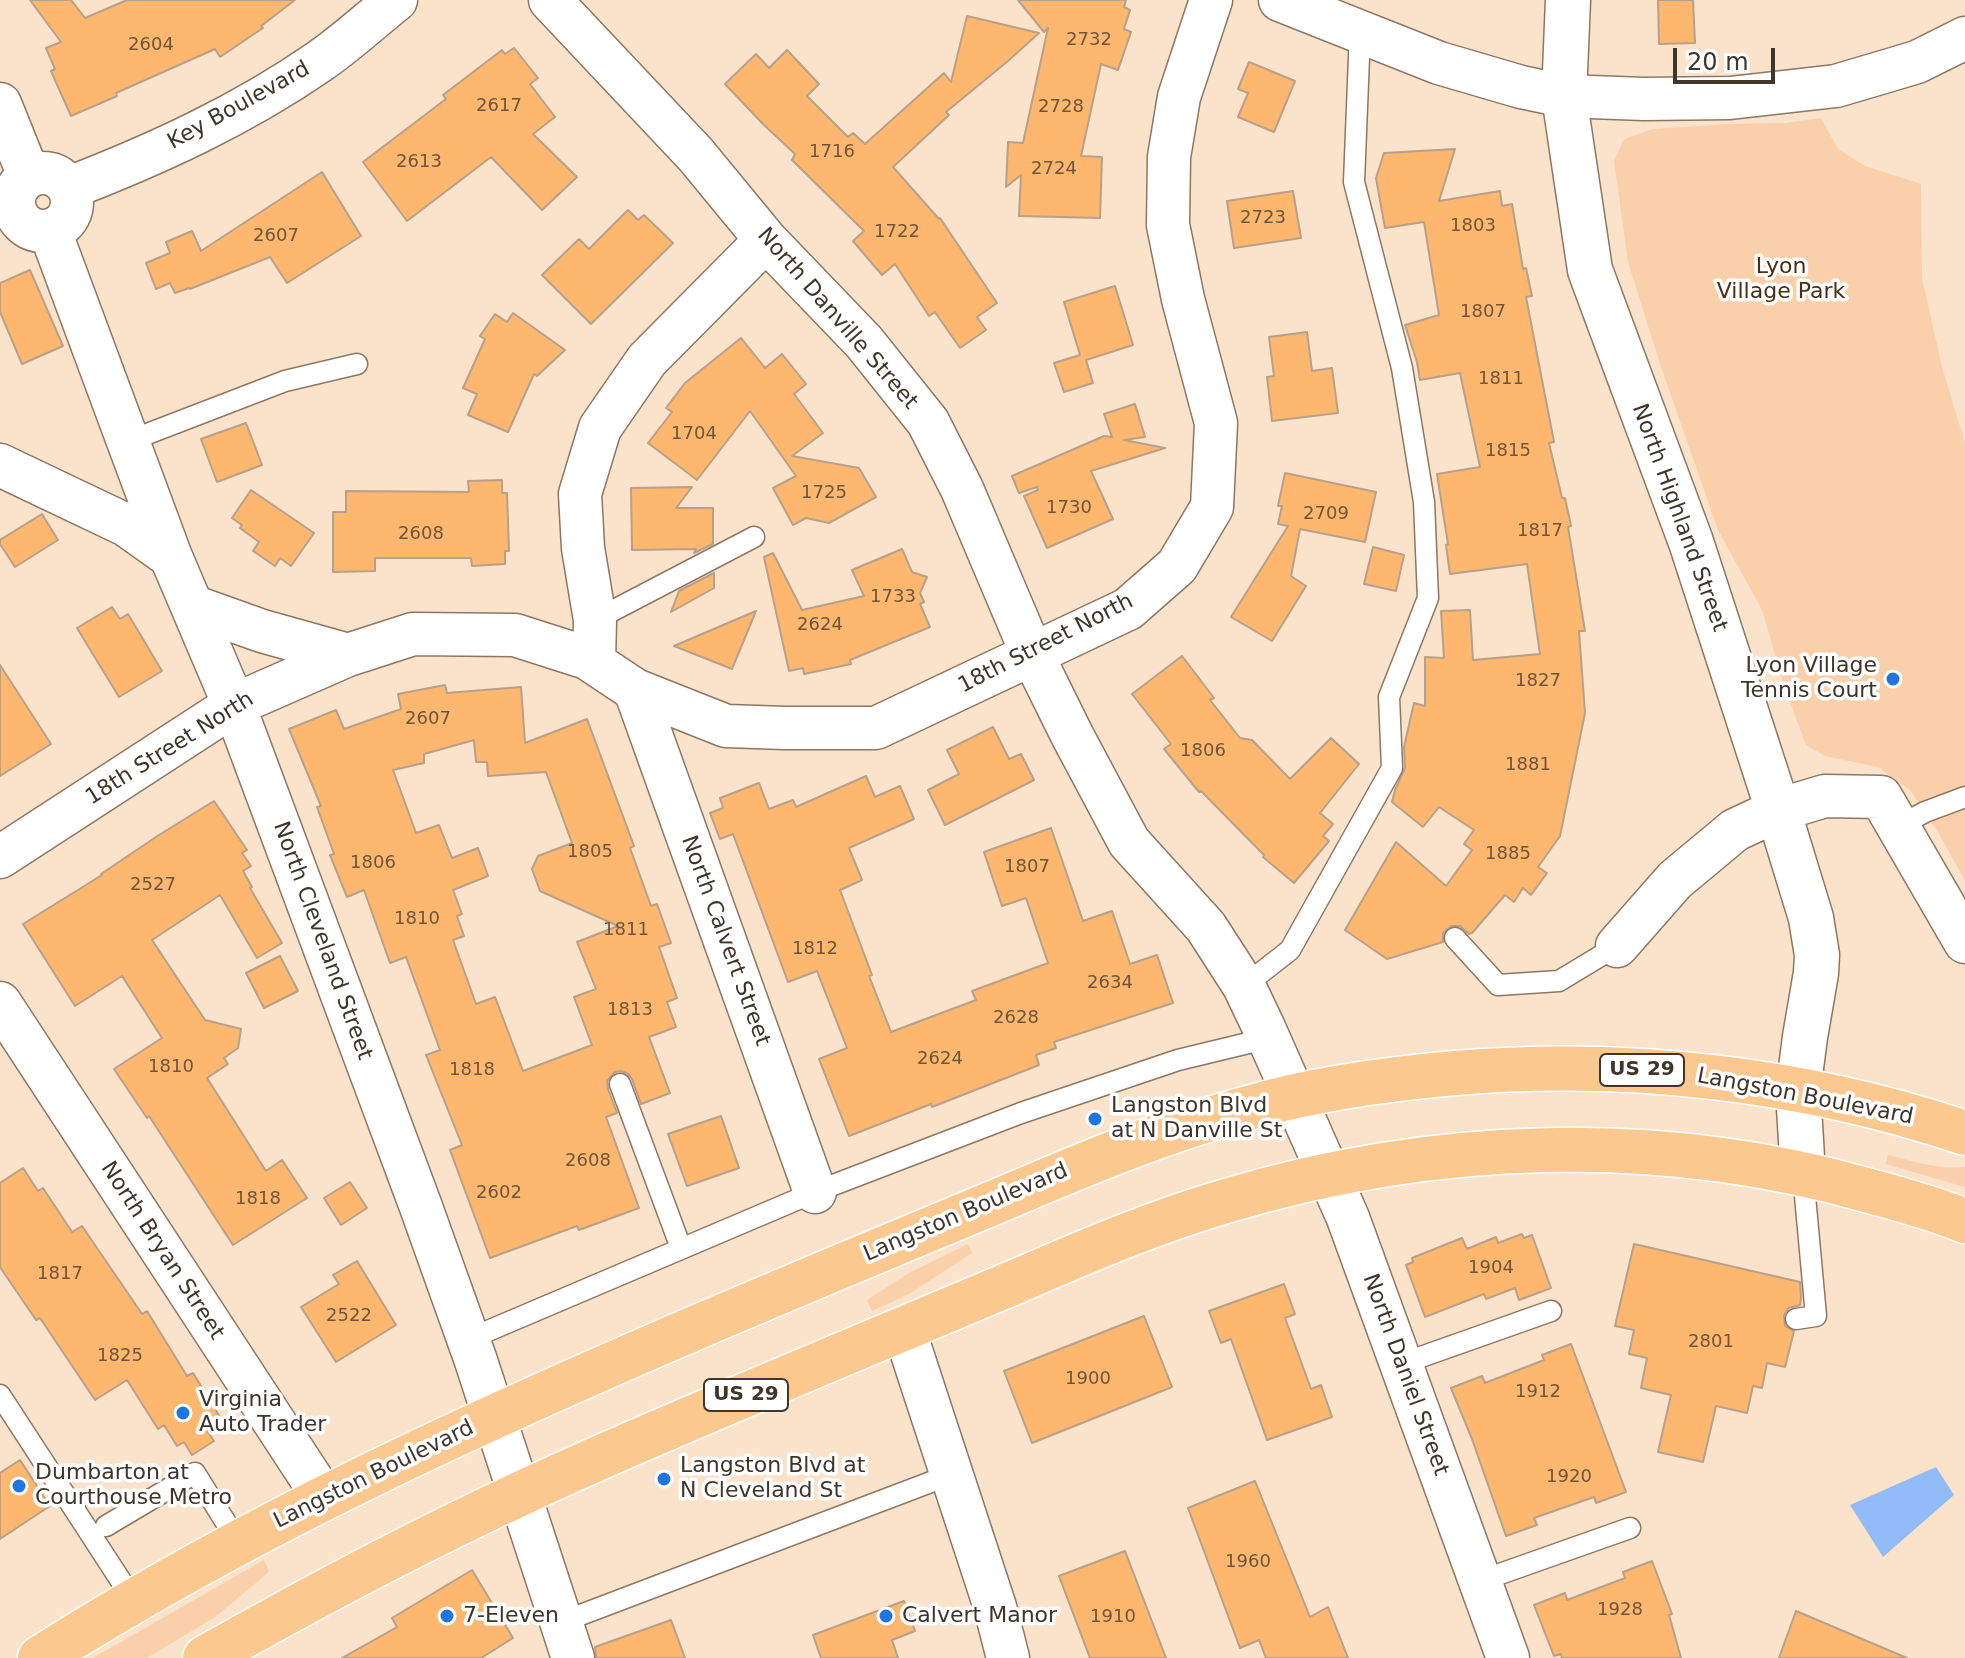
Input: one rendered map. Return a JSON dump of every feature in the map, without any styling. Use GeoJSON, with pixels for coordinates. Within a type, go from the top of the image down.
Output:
{"type":"FeatureCollection","features":[{"type":"Feature","properties":{"kind":"main road","name":"Langston Boulevard"},"geometry":{"type":"LineString","coordinates":[[40,1658],[238,1542],[494,1415],[813,1277],[1116,1152],[1226,1114],[1328,1089],[1399,1079],[1535,1068],[1644,1070],[1697,1074],[1798,1091],[1902,1113],[1965,1133]]}},
{"type":"Feature","properties":{"kind":"main road","name":"US 29"},"geometry":{"type":"LineString","coordinates":[[205,1658],[342,1582],[520,1493],[606,1454],[1084,1253],[1224,1201],[1329,1174],[1477,1153],[1620,1150],[1705,1158],[1803,1174],[1909,1201],[1965,1221]]}},
{"type":"Feature","properties":{"kind":"street","name":"Key Boulevard"},"geometry":{"type":"LineString","coordinates":[[69,188],[195,135],[234,114],[322,60],[396,0]]}},
{"type":"Feature","properties":{"kind":"street","name":"North Danville Street"},"geometry":{"type":"LineString","coordinates":[[550,0],[696,155],[766,240],[864,342],[928,422],[962,489],[1032,654],[1129,842],[1206,927],[1244,986],[1295,1096]]}},
{"type":"Feature","properties":{"kind":"street","name":"18th Street North"},"geometry":{"type":"LineString","coordinates":[[0,857],[234,705],[348,655],[413,634],[515,635],[587,658],[635,690],[726,726],[876,728],[1128,609],[1177,566],[1212,507],[1216,423],[1183,299],[1168,225],[1169,157],[1179,97],[1211,0]]}},
{"type":"Feature","properties":{"kind":"street"},"geometry":{"type":"LineString","coordinates":[[1280,0],[1439,63],[1564,96],[1730,98],[1836,86],[1917,62],[1965,38]]}},
{"type":"Feature","properties":{"kind":"street","name":"North Highland Street"},"geometry":{"type":"LineString","coordinates":[[1568,0],[1564,96],[1590,270],[1691,542],[1811,918],[1817,955],[1816,973],[1798,1091],[1803,1174]]}},
{"type":"Feature","properties":{"kind":"street"},"geometry":{"type":"LineString","coordinates":[[0,104],[14,201],[20,222],[37,231],[50,231],[68,217],[72,202],[69,188],[60,178],[48,173],[14,201]]}},
{"type":"Feature","properties":{"kind":"street","name":"North Cleveland Street"},"geometry":{"type":"LineString","coordinates":[[50,231],[171,557],[234,705],[469,1339],[568,1640]]}},
{"type":"Feature","properties":{"kind":"street"},"geometry":{"type":"LineString","coordinates":[[594,662],[595,620],[583,548],[580,494],[600,428],[647,360],[766,240]]}},
{"type":"Feature","properties":{"kind":"street"},"geometry":{"type":"LineString","coordinates":[[0,465],[126,525],[171,557]]}},
{"type":"Feature","properties":{"kind":"street"},"geometry":{"type":"LineString","coordinates":[[192,606],[262,631],[348,655]]}},
{"type":"Feature","properties":{"kind":"street","name":"North Calvert Street"},"geometry":{"type":"LineString","coordinates":[[635,690],[815,1192]]}},
{"type":"Feature","properties":{"kind":"street"},"geometry":{"type":"LineString","coordinates":[[1617,946],[1675,880],[1729,833],[1778,810],[1825,796],[1881,797],[1965,942]]}},
{"type":"Feature","properties":{"kind":"street","name":"North Bryan Street"},"geometry":{"type":"LineString","coordinates":[[0,1003],[324,1498]]}},
{"type":"Feature","properties":{"kind":"street","name":"North Daniel Street"},"geometry":{"type":"LineString","coordinates":[[1295,1096],[1348,1218],[1508,1658]]}},
{"type":"Feature","properties":{"kind":"street"},"geometry":{"type":"LineString","coordinates":[[904,1329],[995,1607],[1008,1658]]}},
{"type":"Feature","properties":{"kind":"lane"},"geometry":{"type":"LineString","coordinates":[[1244,986],[1290,950],[1392,768],[1389,697],[1428,598],[1424,502],[1402,368],[1354,182],[1360,32]]}},
{"type":"Feature","properties":{"kind":"lane"},"geometry":{"type":"LineString","coordinates":[[129,441],[285,381],[357,364]]}},
{"type":"Feature","properties":{"kind":"lane"},"geometry":{"type":"LineString","coordinates":[[595,620],[754,537]]}},
{"type":"Feature","properties":{"kind":"lane"},"geometry":{"type":"LineString","coordinates":[[1899,826],[1965,797]]}},
{"type":"Feature","properties":{"kind":"lane"},"geometry":{"type":"LineString","coordinates":[[1455,938],[1498,985],[1559,981],[1617,946]]}},
{"type":"Feature","properties":{"kind":"lane"},"geometry":{"type":"LineString","coordinates":[[469,1339],[815,1192],[1021,1113],[1178,1060],[1269,1038]]}},
{"type":"Feature","properties":{"kind":"lane"},"geometry":{"type":"LineString","coordinates":[[620,1084],[681,1248]]}},
{"type":"Feature","properties":{"kind":"lane"},"geometry":{"type":"LineString","coordinates":[[1796,1319],[1816,1316],[1803,1174]]}},
{"type":"Feature","properties":{"kind":"lane"},"geometry":{"type":"LineString","coordinates":[[1401,1364],[1551,1311]]}},
{"type":"Feature","properties":{"kind":"lane"},"geometry":{"type":"LineString","coordinates":[[0,1395],[134,1601]]}},
{"type":"Feature","properties":{"kind":"lane"},"geometry":{"type":"LineString","coordinates":[[106,1526],[195,1473],[238,1542]]}},
{"type":"Feature","properties":{"kind":"lane"},"geometry":{"type":"LineString","coordinates":[[568,1640],[952,1474]]}},
{"type":"Feature","properties":{"kind":"lane"},"geometry":{"type":"LineString","coordinates":[[1480,1581],[1630,1528]]}},
{"type":"Feature","properties":{"kind":"green space","name":"Lyon Village Park"},"geometry":{"type":"Polygon","coordinates":[[[1821,118],[1838,149],[1865,166],[1921,184],[1922,278],[1942,367],[1965,443],[1965,881],[1910,790],[1878,767],[1825,756],[1806,745],[1762,610],[1718,530],[1628,262],[1614,161],[1624,139],[1653,129],[1785,123],[1821,118]]]}},
{"type":"Feature","properties":{"kind":"green space"},"geometry":{"type":"Polygon","coordinates":[[[1888,1155],[1935,1166],[1965,1167],[1965,1187],[1886,1164],[1888,1155]]]}},
{"type":"Feature","properties":{"kind":"green space"},"geometry":{"type":"Polygon","coordinates":[[[968,1244],[972,1253],[909,1294],[872,1311],[867,1300],[909,1273],[968,1244]]]}},
{"type":"Feature","properties":{"kind":"green space"},"geometry":{"type":"Polygon","coordinates":[[[264,1560],[269,1572],[215,1617],[147,1658],[93,1658],[264,1560]]]}},
{"type":"Feature","properties":{"kind":"water"},"geometry":{"type":"Polygon","coordinates":[[[1936,1467],[1954,1495],[1883,1557],[1850,1505],[1936,1467]]]}},
{"type":"Feature","properties":{"kind":"building"},"geometry":{"type":"Polygon","coordinates":[[[30,0],[71,0],[85,18],[127,0],[295,0],[261,26],[263,28],[220,57],[215,49],[71,116],[51,71],[55,69],[46,48],[61,42],[30,0]]]}},
{"type":"Feature","properties":{"kind":"building"},"geometry":{"type":"Polygon","coordinates":[[[1018,0],[1126,0],[1124,7],[1130,10],[1124,29],[1131,32],[1118,70],[1101,64],[1081,156],[1102,157],[1100,218],[1019,216],[1021,175],[1006,187],[1008,142],[1023,143],[1048,28],[1044,32],[1018,0]]]}},
{"type":"Feature","properties":{"kind":"building"},"geometry":{"type":"Polygon","coordinates":[[[1658,0],[1693,0],[1695,43],[1659,44],[1658,0]]]}},
{"type":"Feature","properties":{"kind":"building"},"geometry":{"type":"Polygon","coordinates":[[[967,16],[1039,33],[946,112],[949,115],[893,167],[940,218],[997,303],[977,317],[986,330],[960,348],[935,312],[929,316],[895,264],[882,275],[853,241],[864,231],[792,160],[795,154],[725,84],[756,54],[769,68],[787,50],[819,84],[807,96],[848,137],[853,133],[865,144],[944,73],[951,82],[967,16]]]}},
{"type":"Feature","properties":{"kind":"building"},"geometry":{"type":"Polygon","coordinates":[[[514,48],[538,78],[530,84],[555,117],[533,134],[577,177],[542,210],[491,157],[407,221],[363,162],[446,99],[443,95],[502,50],[505,54],[514,48]]]}},
{"type":"Feature","properties":{"kind":"building"},"geometry":{"type":"Polygon","coordinates":[[[1249,62],[1295,81],[1274,132],[1238,117],[1248,93],[1238,89],[1249,62]]]}},
{"type":"Feature","properties":{"kind":"building"},"geometry":{"type":"Polygon","coordinates":[[[1455,149],[1439,201],[1500,191],[1502,206],[1512,204],[1523,269],[1526,268],[1532,296],[1526,297],[1554,442],[1549,443],[1571,526],[1568,527],[1585,631],[1579,631],[1585,713],[1560,836],[1538,867],[1547,873],[1531,895],[1523,888],[1514,902],[1505,895],[1472,933],[1460,926],[1451,926],[1443,933],[1443,942],[1387,959],[1345,930],[1396,842],[1446,886],[1472,850],[1464,844],[1474,830],[1439,807],[1423,827],[1392,802],[1405,768],[1404,747],[1414,703],[1425,706],[1425,657],[1444,658],[1441,611],[1470,610],[1473,660],[1540,654],[1527,564],[1450,574],[1437,474],[1480,467],[1460,373],[1420,380],[1405,325],[1439,315],[1424,222],[1385,228],[1376,178],[1384,153],[1455,149]]]}},
{"type":"Feature","properties":{"kind":"building"},"geometry":{"type":"Polygon","coordinates":[[[322,172],[361,236],[287,283],[270,257],[190,289],[175,293],[170,283],[156,289],[146,263],[170,253],[166,242],[192,231],[201,251],[322,172]]]}},
{"type":"Feature","properties":{"kind":"building"},"geometry":{"type":"Polygon","coordinates":[[[1293,191],[1301,238],[1234,248],[1227,201],[1293,191]]]}},
{"type":"Feature","properties":{"kind":"building"},"geometry":{"type":"Polygon","coordinates":[[[628,210],[638,220],[644,215],[673,243],[591,324],[542,275],[579,239],[589,249],[628,210]]]}},
{"type":"Feature","properties":{"kind":"building"},"geometry":{"type":"Polygon","coordinates":[[[30,270],[63,346],[22,364],[0,312],[0,283],[30,270]]]}},
{"type":"Feature","properties":{"kind":"building"},"geometry":{"type":"Polygon","coordinates":[[[1115,286],[1133,345],[1086,360],[1093,383],[1064,392],[1054,363],[1080,355],[1064,302],[1115,286]]]}},
{"type":"Feature","properties":{"kind":"building"},"geometry":{"type":"Polygon","coordinates":[[[513,313],[565,350],[537,376],[534,374],[508,432],[468,415],[477,394],[463,388],[485,339],[480,336],[495,314],[507,322],[513,313]]]}},
{"type":"Feature","properties":{"kind":"building"},"geometry":{"type":"Polygon","coordinates":[[[1307,332],[1312,371],[1332,368],[1338,413],[1272,421],[1267,377],[1274,376],[1269,337],[1307,332]]]}},
{"type":"Feature","properties":{"kind":"building"},"geometry":{"type":"Polygon","coordinates":[[[741,338],[765,368],[782,354],[806,384],[794,394],[823,433],[792,456],[859,468],[876,497],[829,523],[806,518],[793,525],[773,488],[796,476],[750,411],[697,480],[648,443],[672,412],[666,408],[685,383],[741,338]]]}},
{"type":"Feature","properties":{"kind":"building"},"geometry":{"type":"Polygon","coordinates":[[[1135,404],[1145,437],[1124,440],[1165,448],[1091,471],[1113,519],[1047,548],[1024,496],[1038,490],[1037,487],[1019,493],[1012,476],[1104,436],[1112,437],[1104,414],[1135,404]]]}},
{"type":"Feature","properties":{"kind":"building"},"geometry":{"type":"Polygon","coordinates":[[[246,423],[262,465],[217,482],[201,439],[246,423]]]}},
{"type":"Feature","properties":{"kind":"building"},"geometry":{"type":"Polygon","coordinates":[[[1285,473],[1376,492],[1365,542],[1300,529],[1291,576],[1306,586],[1272,641],[1231,617],[1288,526],[1278,524],[1282,506],[1278,506],[1285,473]]]}},
{"type":"Feature","properties":{"kind":"building"},"geometry":{"type":"Polygon","coordinates":[[[502,480],[502,493],[507,493],[509,551],[505,551],[505,564],[472,566],[471,558],[375,558],[375,571],[333,572],[333,512],[346,512],[346,491],[469,492],[468,481],[502,480]]]}},
{"type":"Feature","properties":{"kind":"building"},"geometry":{"type":"Polygon","coordinates":[[[692,487],[676,508],[713,508],[713,544],[694,553],[696,549],[632,550],[631,488],[692,487]]]}},
{"type":"Feature","properties":{"kind":"building"},"geometry":{"type":"Polygon","coordinates":[[[251,490],[314,533],[291,566],[280,558],[275,566],[253,551],[259,542],[232,518],[251,490]]]}},
{"type":"Feature","properties":{"kind":"building"},"geometry":{"type":"Polygon","coordinates":[[[42,514],[58,540],[15,567],[0,540],[42,514]]]}},
{"type":"Feature","properties":{"kind":"building"},"geometry":{"type":"Polygon","coordinates":[[[1373,547],[1404,555],[1396,591],[1364,584],[1373,547]]]}},
{"type":"Feature","properties":{"kind":"building"},"geometry":{"type":"Polygon","coordinates":[[[902,549],[912,572],[927,577],[920,593],[924,602],[920,604],[930,627],[850,660],[851,664],[804,674],[803,668],[789,671],[764,557],[773,553],[802,610],[864,596],[852,570],[902,549]]]}},
{"type":"Feature","properties":{"kind":"building"},"geometry":{"type":"Polygon","coordinates":[[[714,573],[714,588],[671,612],[679,591],[714,573]]]}},
{"type":"Feature","properties":{"kind":"building"},"geometry":{"type":"Polygon","coordinates":[[[112,607],[120,619],[128,614],[162,671],[119,697],[77,628],[112,607]]]}},
{"type":"Feature","properties":{"kind":"building"},"geometry":{"type":"Polygon","coordinates":[[[756,611],[732,669],[674,646],[756,611]]]}},
{"type":"Feature","properties":{"kind":"building"},"geometry":{"type":"Polygon","coordinates":[[[1182,656],[1214,698],[1210,700],[1240,738],[1252,740],[1290,779],[1331,738],[1359,764],[1320,813],[1333,824],[1323,836],[1329,841],[1294,883],[1263,857],[1199,792],[1164,749],[1171,744],[1132,694],[1182,656]]]}},
{"type":"Feature","properties":{"kind":"building"},"geometry":{"type":"Polygon","coordinates":[[[0,665],[51,744],[0,776],[0,665]]]}},
{"type":"Feature","properties":{"kind":"building"},"geometry":{"type":"Polygon","coordinates":[[[445,685],[447,693],[521,687],[525,743],[587,719],[634,846],[630,848],[651,906],[657,904],[671,943],[659,947],[677,998],[667,1002],[676,1027],[649,1037],[670,1093],[641,1104],[628,1074],[615,1072],[607,1081],[617,1113],[606,1117],[639,1208],[579,1230],[577,1226],[490,1258],[450,1150],[462,1145],[426,1055],[440,1050],[406,957],[390,963],[364,890],[347,897],[330,855],[334,854],[317,807],[321,806],[289,729],[336,710],[344,729],[401,709],[398,694],[445,685]],[[474,740],[424,754],[424,763],[393,770],[416,833],[439,825],[452,858],[478,848],[488,876],[453,890],[462,914],[457,916],[464,936],[453,940],[476,1004],[495,997],[523,1071],[592,1045],[574,997],[596,989],[577,942],[618,926],[540,891],[532,869],[538,856],[572,843],[546,772],[488,776],[487,762],[476,762],[474,740]]]}},
{"type":"Feature","properties":{"kind":"building"},"geometry":{"type":"Polygon","coordinates":[[[993,727],[1009,759],[1021,754],[1034,780],[945,825],[928,790],[959,774],[947,750],[993,727]]]}},
{"type":"Feature","properties":{"kind":"building"},"geometry":{"type":"Polygon","coordinates":[[[866,776],[875,797],[900,786],[914,819],[849,848],[862,880],[840,890],[891,1032],[976,1000],[972,991],[1048,963],[1026,898],[1002,906],[984,852],[1051,828],[1083,921],[1112,911],[1130,964],[1157,955],[1173,1003],[1054,1042],[1056,1048],[1036,1055],[1039,1065],[849,1136],[819,1059],[847,1048],[817,971],[788,982],[733,834],[720,839],[710,813],[723,808],[720,798],[759,783],[769,809],[793,800],[796,807],[866,776]]]}},
{"type":"Feature","properties":{"kind":"building"},"geometry":{"type":"Polygon","coordinates":[[[214,801],[247,850],[242,853],[251,866],[243,871],[282,943],[257,958],[220,895],[152,940],[205,1020],[241,1029],[238,1048],[224,1058],[228,1064],[207,1078],[266,1171],[282,1160],[307,1198],[233,1245],[149,1116],[147,1118],[114,1069],[162,1038],[122,976],[75,1006],[23,924],[214,801]]]}},
{"type":"Feature","properties":{"kind":"building"},"geometry":{"type":"Polygon","coordinates":[[[280,956],[298,991],[264,1008],[246,973],[280,956]]]}},
{"type":"Feature","properties":{"kind":"building"},"geometry":{"type":"Polygon","coordinates":[[[721,1116],[739,1168],[687,1186],[668,1134],[721,1116]]]}},
{"type":"Feature","properties":{"kind":"building"},"geometry":{"type":"Polygon","coordinates":[[[23,1168],[38,1191],[43,1188],[72,1232],[82,1226],[142,1314],[147,1311],[187,1376],[193,1373],[223,1422],[208,1432],[214,1441],[192,1455],[184,1442],[177,1446],[164,1425],[158,1429],[127,1380],[95,1400],[40,1318],[36,1320],[0,1267],[0,1183],[23,1168]]]}},
{"type":"Feature","properties":{"kind":"building"},"geometry":{"type":"Polygon","coordinates":[[[350,1182],[367,1208],[341,1225],[324,1198],[350,1182]]]}},
{"type":"Feature","properties":{"kind":"building"},"geometry":{"type":"Polygon","coordinates":[[[1522,1234],[1524,1238],[1532,1235],[1551,1288],[1519,1300],[1515,1288],[1486,1299],[1484,1294],[1425,1317],[1406,1265],[1413,1262],[1412,1258],[1462,1238],[1467,1249],[1496,1237],[1498,1243],[1522,1234]]]}},
{"type":"Feature","properties":{"kind":"building"},"geometry":{"type":"Polygon","coordinates":[[[1634,1244],[1800,1282],[1800,1305],[1789,1308],[1784,1315],[1785,1326],[1794,1331],[1785,1367],[1767,1363],[1762,1388],[1753,1386],[1747,1413],[1716,1406],[1703,1462],[1658,1452],[1671,1395],[1641,1388],[1647,1358],[1629,1354],[1634,1330],[1615,1326],[1634,1244]]]}},
{"type":"Feature","properties":{"kind":"building"},"geometry":{"type":"Polygon","coordinates":[[[357,1261],[396,1325],[336,1362],[301,1307],[339,1284],[333,1275],[357,1261]]]}},
{"type":"Feature","properties":{"kind":"building"},"geometry":{"type":"Polygon","coordinates":[[[1284,1284],[1295,1314],[1285,1318],[1311,1389],[1321,1385],[1332,1417],[1267,1440],[1231,1339],[1221,1343],[1209,1311],[1284,1284]]]}},
{"type":"Feature","properties":{"kind":"building"},"geometry":{"type":"Polygon","coordinates":[[[1144,1316],[1172,1387],[1032,1443],[1004,1371],[1144,1316]]]}},
{"type":"Feature","properties":{"kind":"building"},"geometry":{"type":"Polygon","coordinates":[[[1571,1344],[1626,1492],[1596,1503],[1594,1497],[1534,1518],[1537,1525],[1506,1536],[1451,1388],[1482,1376],[1485,1383],[1544,1360],[1542,1355],[1571,1344]]]}},
{"type":"Feature","properties":{"kind":"building","name":"Dumbarton at Courthouse Metro"},"geometry":{"type":"Polygon","coordinates":[[[20,1460],[50,1506],[0,1539],[0,1473],[20,1460]]]}},
{"type":"Feature","properties":{"kind":"building"},"geometry":{"type":"Polygon","coordinates":[[[1255,1481],[1310,1617],[1328,1607],[1348,1658],[1266,1658],[1259,1640],[1240,1648],[1188,1508],[1255,1481]]]}},
{"type":"Feature","properties":{"kind":"building"},"geometry":{"type":"Polygon","coordinates":[[[1125,1551],[1166,1658],[1090,1658],[1059,1576],[1125,1551]]]}},
{"type":"Feature","properties":{"kind":"building"},"geometry":{"type":"Polygon","coordinates":[[[1652,1561],[1672,1614],[1669,1615],[1681,1658],[1554,1656],[1534,1605],[1565,1593],[1567,1600],[1625,1578],[1623,1572],[1652,1561]]]}},
{"type":"Feature","properties":{"kind":"building","name":"7-Eleven"},"geometry":{"type":"Polygon","coordinates":[[[472,1570],[513,1638],[481,1658],[342,1658],[397,1627],[392,1618],[472,1570]]]}},
{"type":"Feature","properties":{"kind":"building","name":"Calvert Manor"},"geometry":{"type":"Polygon","coordinates":[[[904,1601],[915,1631],[892,1640],[898,1658],[821,1658],[813,1635],[904,1601]]]}},
{"type":"Feature","properties":{"kind":"building"},"geometry":{"type":"Polygon","coordinates":[[[1796,1611],[1907,1658],[1779,1658],[1796,1611]]]}},
{"type":"Feature","properties":{"kind":"building"},"geometry":{"type":"Polygon","coordinates":[[[671,1620],[685,1658],[596,1658],[595,1647],[671,1620]]]}},
{"type":"Feature","properties":{"kind":"place","name":"Lyon Village Tennis Court"},"geometry":{"type":"Point","coordinates":[1893,679]}},
{"type":"Feature","properties":{"kind":"place","name":"Langston Blvd at N Danville St"},"geometry":{"type":"Point","coordinates":[1095,1119]}},
{"type":"Feature","properties":{"kind":"place","name":"Virginia Auto Trader"},"geometry":{"type":"Point","coordinates":[183,1413]}},
{"type":"Feature","properties":{"kind":"place","name":"Langston Blvd at N Cleveland St"},"geometry":{"type":"Point","coordinates":[664,1479]}},
{"type":"Feature","properties":{"kind":"place","name":"Dumbarton at Courthouse Metro"},"geometry":{"type":"Point","coordinates":[19,1486]}},
{"type":"Feature","properties":{"kind":"place","name":"7-Eleven"},"geometry":{"type":"Point","coordinates":[447,1616]}},
{"type":"Feature","properties":{"kind":"place","name":"Calvert Manor"},"geometry":{"type":"Point","coordinates":[886,1616]}}]}
